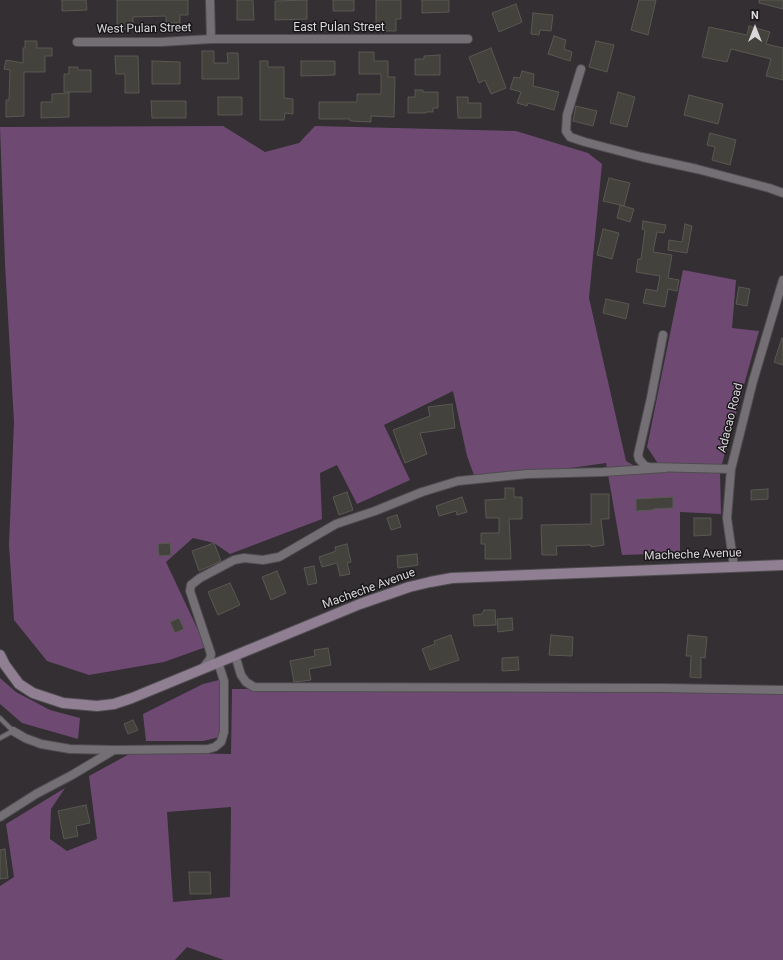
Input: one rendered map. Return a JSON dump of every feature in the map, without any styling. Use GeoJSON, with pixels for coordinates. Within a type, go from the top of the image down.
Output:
{"type":"FeatureCollection","features":[{"type":"Feature","properties":{"kind":"main road","name":"Macheche Avenue"},"geometry":{"type":"LineString","coordinates":[[0,655],[4,664],[20,684],[33,693],[63,703],[80,706],[103,705],[132,698],[385,595],[430,582],[477,576],[783,564]]}},
{"type":"Feature","properties":{"kind":"street"},"geometry":{"type":"LineString","coordinates":[[210,0],[210,39]]}},
{"type":"Feature","properties":{"kind":"street","name":"East Pulan Street"},"geometry":{"type":"LineString","coordinates":[[210,39],[468,39]]}},
{"type":"Feature","properties":{"kind":"street","name":"West Pulan Street"},"geometry":{"type":"LineString","coordinates":[[77,42],[161,42],[210,39]]}},
{"type":"Feature","properties":{"kind":"street"},"geometry":{"type":"LineString","coordinates":[[581,69],[567,115],[566,131],[570,137],[591,144],[697,169],[783,193]]}},
{"type":"Feature","properties":{"kind":"street","name":"Adacao Road"},"geometry":{"type":"LineString","coordinates":[[734,567],[728,518],[731,469],[753,381],[783,280]]}},
{"type":"Feature","properties":{"kind":"street"},"geometry":{"type":"LineString","coordinates":[[663,334],[638,455],[639,459],[645,466],[665,468]]}},
{"type":"Feature","properties":{"kind":"street"},"geometry":{"type":"LineString","coordinates":[[202,669],[210,659],[211,654],[190,591],[191,585],[200,578],[234,560],[244,558],[263,560],[279,557],[336,524],[375,512],[422,492],[458,481],[527,474],[603,472],[665,468],[731,469]]}},
{"type":"Feature","properties":{"kind":"street"},"geometry":{"type":"LineString","coordinates":[[235,655],[241,675],[246,682],[254,687],[646,688],[783,690]]}},
{"type":"Feature","properties":{"kind":"street"},"geometry":{"type":"LineString","coordinates":[[13,731],[25,738],[41,744],[70,749],[208,749],[215,747],[221,742],[224,732],[224,681],[218,662]]}},
{"type":"Feature","properties":{"kind":"street"},"geometry":{"type":"LineString","coordinates":[[0,817],[36,794],[114,750]]}},
{"type":"Feature","properties":{"kind":"lane"},"geometry":{"type":"LineString","coordinates":[[0,718],[13,731],[0,738]]}},
{"type":"Feature","properties":{"kind":"shaded area"},"geometry":{"type":"Polygon","coordinates":[[[223,126],[265,152],[299,143],[315,126],[516,131],[588,153],[602,164],[589,298],[626,461],[645,472],[663,471],[647,447],[683,270],[736,280],[732,328],[759,331],[720,471],[721,514],[680,512],[680,553],[622,555],[606,463],[508,477],[475,478],[467,456],[453,391],[384,425],[410,480],[357,504],[337,465],[320,473],[322,519],[230,554],[214,543],[193,538],[166,562],[206,647],[164,662],[89,675],[47,661],[14,620],[9,545],[14,422],[5,264],[0,127],[223,126]]]}},
{"type":"Feature","properties":{"kind":"shaded area"},"geometry":{"type":"Polygon","coordinates":[[[0,678],[16,692],[50,710],[80,718],[78,739],[22,723],[0,704],[0,678]]]}},
{"type":"Feature","properties":{"kind":"shaded area"},"geometry":{"type":"Polygon","coordinates":[[[219,680],[220,737],[203,741],[146,741],[143,714],[203,684],[219,680]]]}},
{"type":"Feature","properties":{"kind":"shaded area"},"geometry":{"type":"Polygon","coordinates":[[[449,688],[783,691],[783,960],[224,960],[187,947],[175,960],[0,960],[0,886],[14,877],[6,824],[65,788],[51,809],[50,839],[67,851],[97,839],[89,776],[133,752],[231,754],[232,689],[449,688]],[[231,807],[167,812],[173,902],[230,897],[231,807]]]}},
{"type":"Feature","properties":{"kind":"building"},"geometry":{"type":"Polygon","coordinates":[[[62,0],[86,0],[87,10],[62,11],[62,0]]]}},
{"type":"Feature","properties":{"kind":"building"},"geometry":{"type":"Polygon","coordinates":[[[117,0],[188,0],[188,15],[180,15],[180,23],[166,23],[166,16],[133,17],[133,29],[117,29],[117,0]]]}},
{"type":"Feature","properties":{"kind":"building"},"geometry":{"type":"Polygon","coordinates":[[[237,0],[253,0],[254,20],[237,20],[237,0]]]}},
{"type":"Feature","properties":{"kind":"building"},"geometry":{"type":"Polygon","coordinates":[[[307,0],[307,19],[275,20],[275,1],[307,0]]]}},
{"type":"Feature","properties":{"kind":"building"},"geometry":{"type":"Polygon","coordinates":[[[333,0],[354,0],[354,11],[333,11],[333,0]]]}},
{"type":"Feature","properties":{"kind":"building"},"geometry":{"type":"Polygon","coordinates":[[[376,0],[401,0],[401,19],[396,19],[396,31],[376,31],[376,0]]]}},
{"type":"Feature","properties":{"kind":"building"},"geometry":{"type":"Polygon","coordinates":[[[422,0],[449,0],[449,12],[422,13],[422,0]]]}},
{"type":"Feature","properties":{"kind":"building"},"geometry":{"type":"Polygon","coordinates":[[[639,0],[656,0],[648,35],[631,30],[639,0]]]}},
{"type":"Feature","properties":{"kind":"building"},"geometry":{"type":"Polygon","coordinates":[[[759,0],[783,0],[783,9],[759,3],[759,0]]]}},
{"type":"Feature","properties":{"kind":"building"},"geometry":{"type":"Polygon","coordinates":[[[516,4],[522,22],[499,32],[492,13],[516,4]]]}},
{"type":"Feature","properties":{"kind":"building"},"geometry":{"type":"Polygon","coordinates":[[[533,13],[553,15],[551,31],[540,30],[539,35],[531,34],[533,13]]]}},
{"type":"Feature","properties":{"kind":"building"},"geometry":{"type":"Polygon","coordinates":[[[749,26],[770,32],[766,44],[783,48],[783,80],[766,76],[771,59],[731,49],[727,62],[702,57],[709,27],[747,35],[749,26]]]}},
{"type":"Feature","properties":{"kind":"building"},"geometry":{"type":"Polygon","coordinates":[[[554,36],[566,40],[564,49],[572,52],[570,61],[548,54],[554,36]]]}},
{"type":"Feature","properties":{"kind":"building"},"geometry":{"type":"Polygon","coordinates":[[[25,41],[37,41],[37,48],[52,48],[52,56],[45,56],[45,72],[24,72],[24,116],[6,117],[6,100],[9,100],[10,70],[4,69],[6,60],[23,63],[23,48],[25,48],[25,41]]]}},
{"type":"Feature","properties":{"kind":"building"},"geometry":{"type":"Polygon","coordinates":[[[596,41],[614,45],[607,72],[589,67],[596,41]]]}},
{"type":"Feature","properties":{"kind":"building"},"geometry":{"type":"Polygon","coordinates":[[[491,48],[506,88],[491,94],[485,80],[479,83],[469,57],[491,48]]]}},
{"type":"Feature","properties":{"kind":"building"},"geometry":{"type":"Polygon","coordinates":[[[202,51],[214,51],[214,63],[228,63],[227,53],[238,53],[239,79],[202,79],[202,51]]]}},
{"type":"Feature","properties":{"kind":"building"},"geometry":{"type":"Polygon","coordinates":[[[359,52],[374,52],[374,61],[388,61],[388,77],[395,77],[394,117],[371,116],[371,122],[350,121],[350,119],[319,119],[319,102],[357,102],[357,94],[381,94],[381,74],[359,74],[359,52]]]}},
{"type":"Feature","properties":{"kind":"building"},"geometry":{"type":"Polygon","coordinates":[[[440,55],[440,75],[415,75],[415,59],[424,59],[424,56],[440,55]]]}},
{"type":"Feature","properties":{"kind":"building"},"geometry":{"type":"Polygon","coordinates":[[[115,56],[138,56],[139,93],[125,93],[125,74],[116,74],[115,56]]]}},
{"type":"Feature","properties":{"kind":"building"},"geometry":{"type":"Polygon","coordinates":[[[152,61],[180,62],[180,84],[152,84],[152,61]]]}},
{"type":"Feature","properties":{"kind":"building"},"geometry":{"type":"Polygon","coordinates":[[[260,61],[268,61],[268,67],[284,67],[284,98],[293,99],[293,114],[285,113],[284,120],[260,120],[260,61]]]}},
{"type":"Feature","properties":{"kind":"building"},"geometry":{"type":"Polygon","coordinates":[[[301,61],[335,61],[335,75],[301,76],[301,61]]]}},
{"type":"Feature","properties":{"kind":"building"},"geometry":{"type":"Polygon","coordinates":[[[69,67],[78,67],[78,70],[91,70],[91,92],[64,92],[64,74],[69,74],[69,67]]]}},
{"type":"Feature","properties":{"kind":"building"},"geometry":{"type":"Polygon","coordinates":[[[522,71],[534,74],[533,86],[559,92],[554,110],[528,103],[527,106],[517,103],[521,92],[510,89],[514,77],[520,78],[522,71]]]}},
{"type":"Feature","properties":{"kind":"building"},"geometry":{"type":"Polygon","coordinates":[[[415,90],[423,90],[423,92],[438,92],[438,108],[433,108],[433,112],[408,113],[408,97],[415,97],[415,90]]]}},
{"type":"Feature","properties":{"kind":"building"},"geometry":{"type":"Polygon","coordinates":[[[618,92],[635,97],[627,127],[610,123],[618,92]]]}},
{"type":"Feature","properties":{"kind":"building"},"geometry":{"type":"Polygon","coordinates":[[[69,93],[69,117],[41,118],[41,102],[52,102],[52,94],[69,93]]]}},
{"type":"Feature","properties":{"kind":"building"},"geometry":{"type":"Polygon","coordinates":[[[689,95],[723,104],[718,124],[684,115],[689,95]]]}},
{"type":"Feature","properties":{"kind":"building"},"geometry":{"type":"Polygon","coordinates":[[[218,97],[242,97],[242,115],[218,115],[218,97]]]}},
{"type":"Feature","properties":{"kind":"building"},"geometry":{"type":"Polygon","coordinates":[[[457,97],[468,97],[468,103],[481,103],[481,118],[458,118],[457,97]]]}},
{"type":"Feature","properties":{"kind":"building"},"geometry":{"type":"Polygon","coordinates":[[[151,101],[186,101],[186,118],[152,118],[151,101]]]}},
{"type":"Feature","properties":{"kind":"building"},"geometry":{"type":"Polygon","coordinates":[[[576,106],[597,111],[593,126],[573,121],[576,106]]]}},
{"type":"Feature","properties":{"kind":"building"},"geometry":{"type":"Polygon","coordinates":[[[710,133],[736,140],[730,165],[712,160],[715,147],[707,145],[710,133]]]}},
{"type":"Feature","properties":{"kind":"building"},"geometry":{"type":"Polygon","coordinates":[[[609,178],[630,183],[624,206],[603,201],[609,178]]]}},
{"type":"Feature","properties":{"kind":"building"},"geometry":{"type":"Polygon","coordinates":[[[620,205],[634,209],[630,222],[617,218],[620,205]]]}},
{"type":"Feature","properties":{"kind":"building"},"geometry":{"type":"Polygon","coordinates":[[[643,221],[666,225],[664,233],[657,232],[653,252],[672,255],[668,278],[679,280],[677,291],[668,289],[665,307],[643,303],[646,289],[657,291],[660,276],[636,272],[638,259],[641,259],[645,230],[642,229],[643,221]]]}},
{"type":"Feature","properties":{"kind":"building"},"geometry":{"type":"Polygon","coordinates":[[[685,224],[692,226],[687,253],[668,250],[669,240],[682,242],[685,224]]]}},
{"type":"Feature","properties":{"kind":"building"},"geometry":{"type":"Polygon","coordinates":[[[603,229],[619,233],[612,259],[597,255],[603,229]]]}},
{"type":"Feature","properties":{"kind":"building"},"geometry":{"type":"Polygon","coordinates":[[[739,287],[750,289],[747,306],[736,304],[739,287]]]}},
{"type":"Feature","properties":{"kind":"building"},"geometry":{"type":"Polygon","coordinates":[[[606,299],[629,304],[626,319],[603,313],[606,299]]]}},
{"type":"Feature","properties":{"kind":"building"},"geometry":{"type":"Polygon","coordinates":[[[783,338],[783,365],[774,362],[783,338]]]}},
{"type":"Feature","properties":{"kind":"building"},"geometry":{"type":"Polygon","coordinates":[[[452,404],[455,428],[420,433],[427,454],[405,463],[393,430],[430,416],[428,407],[452,404]]]}},
{"type":"Feature","properties":{"kind":"building"},"geometry":{"type":"Polygon","coordinates":[[[505,488],[514,488],[514,497],[522,497],[522,519],[509,519],[511,559],[485,559],[485,544],[481,544],[481,533],[499,533],[499,518],[486,518],[485,500],[505,499],[505,488]]]}},
{"type":"Feature","properties":{"kind":"building"},"geometry":{"type":"Polygon","coordinates":[[[768,489],[768,499],[751,500],[751,490],[768,489]]]}},
{"type":"Feature","properties":{"kind":"building"},"geometry":{"type":"Polygon","coordinates":[[[347,492],[353,510],[339,515],[333,497],[347,492]]]}},
{"type":"Feature","properties":{"kind":"building"},"geometry":{"type":"Polygon","coordinates":[[[591,494],[609,494],[609,519],[601,519],[604,545],[591,547],[591,545],[556,546],[557,555],[542,555],[541,525],[591,524],[591,494]]]}},
{"type":"Feature","properties":{"kind":"building"},"geometry":{"type":"Polygon","coordinates":[[[462,497],[467,512],[457,515],[456,511],[439,516],[436,506],[462,497]]]}},
{"type":"Feature","properties":{"kind":"building"},"geometry":{"type":"Polygon","coordinates":[[[673,497],[673,508],[636,511],[636,499],[673,497]]]}},
{"type":"Feature","properties":{"kind":"building"},"geometry":{"type":"Polygon","coordinates":[[[397,515],[401,527],[391,530],[387,518],[397,515]]]}},
{"type":"Feature","properties":{"kind":"building"},"geometry":{"type":"Polygon","coordinates":[[[694,518],[711,518],[711,535],[694,536],[694,518]]]}},
{"type":"Feature","properties":{"kind":"building"},"geometry":{"type":"Polygon","coordinates":[[[170,543],[171,555],[159,556],[158,544],[170,543]]]}},
{"type":"Feature","properties":{"kind":"building"},"geometry":{"type":"Polygon","coordinates":[[[214,543],[221,561],[199,571],[192,551],[214,543]]]}},
{"type":"Feature","properties":{"kind":"building"},"geometry":{"type":"Polygon","coordinates":[[[347,544],[351,562],[347,563],[350,574],[340,576],[337,563],[322,567],[319,557],[336,551],[335,547],[347,544]]]}},
{"type":"Feature","properties":{"kind":"building"},"geometry":{"type":"Polygon","coordinates":[[[417,554],[418,565],[398,568],[397,556],[417,554]]]}},
{"type":"Feature","properties":{"kind":"building"},"geometry":{"type":"Polygon","coordinates":[[[314,566],[317,583],[308,585],[304,568],[314,566]]]}},
{"type":"Feature","properties":{"kind":"building"},"geometry":{"type":"Polygon","coordinates":[[[277,571],[286,593],[271,600],[262,577],[277,571]]]}},
{"type":"Feature","properties":{"kind":"building"},"geometry":{"type":"Polygon","coordinates":[[[230,583],[240,605],[218,615],[208,592],[230,583]]]}},
{"type":"Feature","properties":{"kind":"building"},"geometry":{"type":"Polygon","coordinates":[[[484,610],[495,610],[496,625],[474,626],[473,615],[482,614],[484,610]]]}},
{"type":"Feature","properties":{"kind":"building"},"geometry":{"type":"Polygon","coordinates":[[[179,618],[184,629],[175,633],[170,622],[179,618]]]}},
{"type":"Feature","properties":{"kind":"building"},"geometry":{"type":"Polygon","coordinates":[[[512,618],[513,630],[498,632],[497,619],[512,618]]]}},
{"type":"Feature","properties":{"kind":"building"},"geometry":{"type":"Polygon","coordinates":[[[451,635],[459,660],[430,670],[422,649],[435,644],[434,641],[451,635]]]}},
{"type":"Feature","properties":{"kind":"building"},"geometry":{"type":"Polygon","coordinates":[[[551,635],[573,637],[572,656],[549,655],[551,635]]]}},
{"type":"Feature","properties":{"kind":"building"},"geometry":{"type":"Polygon","coordinates":[[[688,635],[707,637],[705,658],[701,657],[701,678],[690,677],[691,656],[686,656],[688,635]]]}},
{"type":"Feature","properties":{"kind":"building"},"geometry":{"type":"Polygon","coordinates":[[[328,648],[331,665],[309,669],[311,680],[294,682],[290,661],[315,656],[314,650],[328,648]]]}},
{"type":"Feature","properties":{"kind":"building"},"geometry":{"type":"Polygon","coordinates":[[[518,657],[519,670],[502,671],[502,658],[518,657]]]}},
{"type":"Feature","properties":{"kind":"building"},"geometry":{"type":"Polygon","coordinates":[[[133,720],[138,730],[128,734],[124,724],[133,720]]]}},
{"type":"Feature","properties":{"kind":"building"},"geometry":{"type":"Polygon","coordinates":[[[86,805],[90,823],[76,826],[78,836],[64,839],[58,811],[86,805]]]}},
{"type":"Feature","properties":{"kind":"building"},"geometry":{"type":"Polygon","coordinates":[[[5,849],[8,878],[0,879],[0,850],[5,849]]]}},
{"type":"Feature","properties":{"kind":"building"},"geometry":{"type":"Polygon","coordinates":[[[189,872],[210,872],[211,894],[190,894],[189,872]]]}}]}
